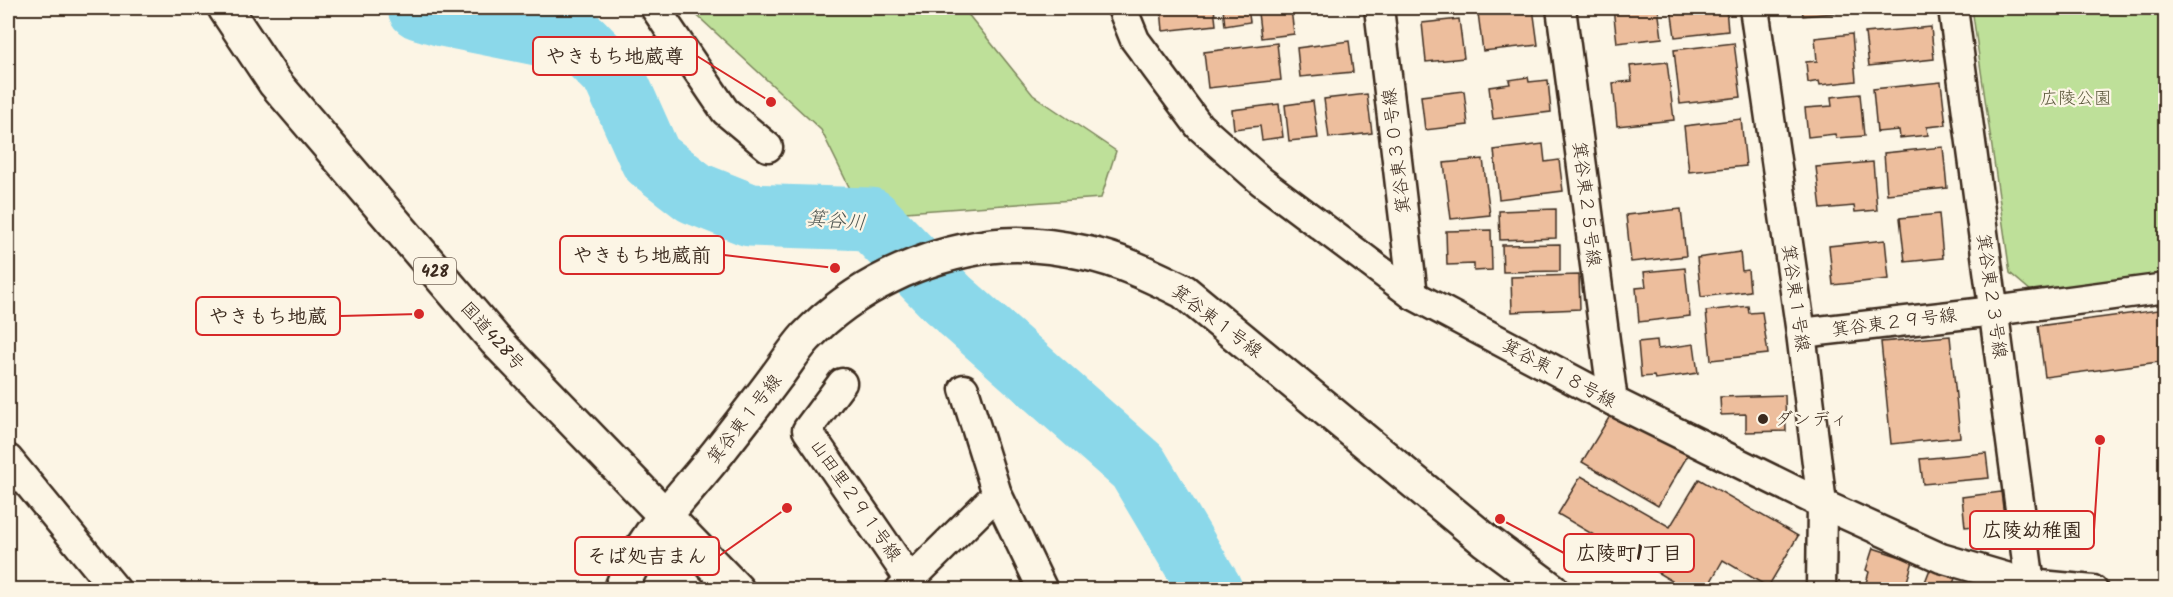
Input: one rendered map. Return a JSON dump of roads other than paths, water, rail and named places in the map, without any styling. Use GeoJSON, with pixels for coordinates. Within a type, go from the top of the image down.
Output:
{"type":"FeatureCollection","features":[{"type":"Feature","properties":{"kind":"main road","name":"国道428号"},"geometry":{"type":"LineString","coordinates":[[225,8],[275,83],[495,340],[737,590]]}},
{"type":"Feature","properties":{"kind":"main road","name":"箕谷東１号線"},"geometry":{"type":"LineString","coordinates":[[621,590],[634,560],[666,515],[703,472],[805,338],[831,315],[857,294],[886,278],[938,258],[991,246],[1041,245],[1088,253],[1137,269],[1183,291],[1486,541],[1552,590]]}},
{"type":"Feature","properties":{"kind":"street"},"geometry":{"type":"LineString","coordinates":[[655,8],[725,111],[768,147]]}},
{"type":"Feature","properties":{"kind":"street","name":"箕谷東１８号線"},"geometry":{"type":"LineString","coordinates":[[1122,8],[1135,40],[1200,126],[1261,181],[1413,295],[1613,401],[1822,504],[1941,558],[2031,584],[2093,590]]}},
{"type":"Feature","properties":{"kind":"street","name":"箕谷東３０号線"},"geometry":{"type":"LineString","coordinates":[[1379,8],[1413,295]]}},
{"type":"Feature","properties":{"kind":"street","name":"箕谷東２５号線"},"geometry":{"type":"LineString","coordinates":[[1561,8],[1613,401]]}},
{"type":"Feature","properties":{"kind":"street","name":"箕谷東１号線"},"geometry":{"type":"LineString","coordinates":[[1754,8],[1801,333],[1822,504],[1821,590]]}},
{"type":"Feature","properties":{"kind":"street","name":"箕谷東２３号線"},"geometry":{"type":"LineString","coordinates":[[1953,8],[2031,584]]}},
{"type":"Feature","properties":{"kind":"street","name":"箕谷東２９号線"},"geometry":{"type":"LineString","coordinates":[[1801,333],[2166,288]]}},
{"type":"Feature","properties":{"kind":"street","name":"山田里２９１号線"},"geometry":{"type":"LineString","coordinates":[[842,383],[807,430],[909,586]]}},
{"type":"Feature","properties":{"kind":"street"},"geometry":{"type":"LineString","coordinates":[[964,389],[998,494],[1043,590]]}},
{"type":"Feature","properties":{"kind":"street"},"geometry":{"type":"LineString","coordinates":[[8,459],[116,590]]}},
{"type":"Feature","properties":{"kind":"street"},"geometry":{"type":"LineString","coordinates":[[909,586],[998,494]]}},
{"type":"Feature","properties":{"kind":"waterway","name":"箕谷川"},"geometry":{"type":"LineString","coordinates":[[419,8],[443,15],[582,43],[614,76],[651,159],[695,193],[750,215],[870,219],[948,299],[1138,467],[1211,590]]}},
{"type":"Feature","properties":{"kind":"place","name":"やきもち地蔵尊"},"geometry":{"type":"Point","coordinates":[771,102]}},
{"type":"Feature","properties":{"kind":"place","name":"やきもち地蔵前"},"geometry":{"type":"Point","coordinates":[835,268]}},
{"type":"Feature","properties":{"kind":"place","name":"やきもち地蔵"},"geometry":{"type":"Point","coordinates":[419,314]}},
{"type":"Feature","properties":{"kind":"place","name":"ダンディ"},"geometry":{"type":"Point","coordinates":[1763,419]}},
{"type":"Feature","properties":{"kind":"place","name":"広陵幼稚園"},"geometry":{"type":"Point","coordinates":[2100,440]}},
{"type":"Feature","properties":{"kind":"place","name":"そば処吉まん"},"geometry":{"type":"Point","coordinates":[787,508]}},
{"type":"Feature","properties":{"kind":"place","name":"広陵町1丁目"},"geometry":{"type":"Point","coordinates":[1500,519]}},
{"type":"Feature","properties":{"kind":"park label","name":"広陵公園"},"geometry":{"type":"Point","coordinates":[2076,98]}}]}
